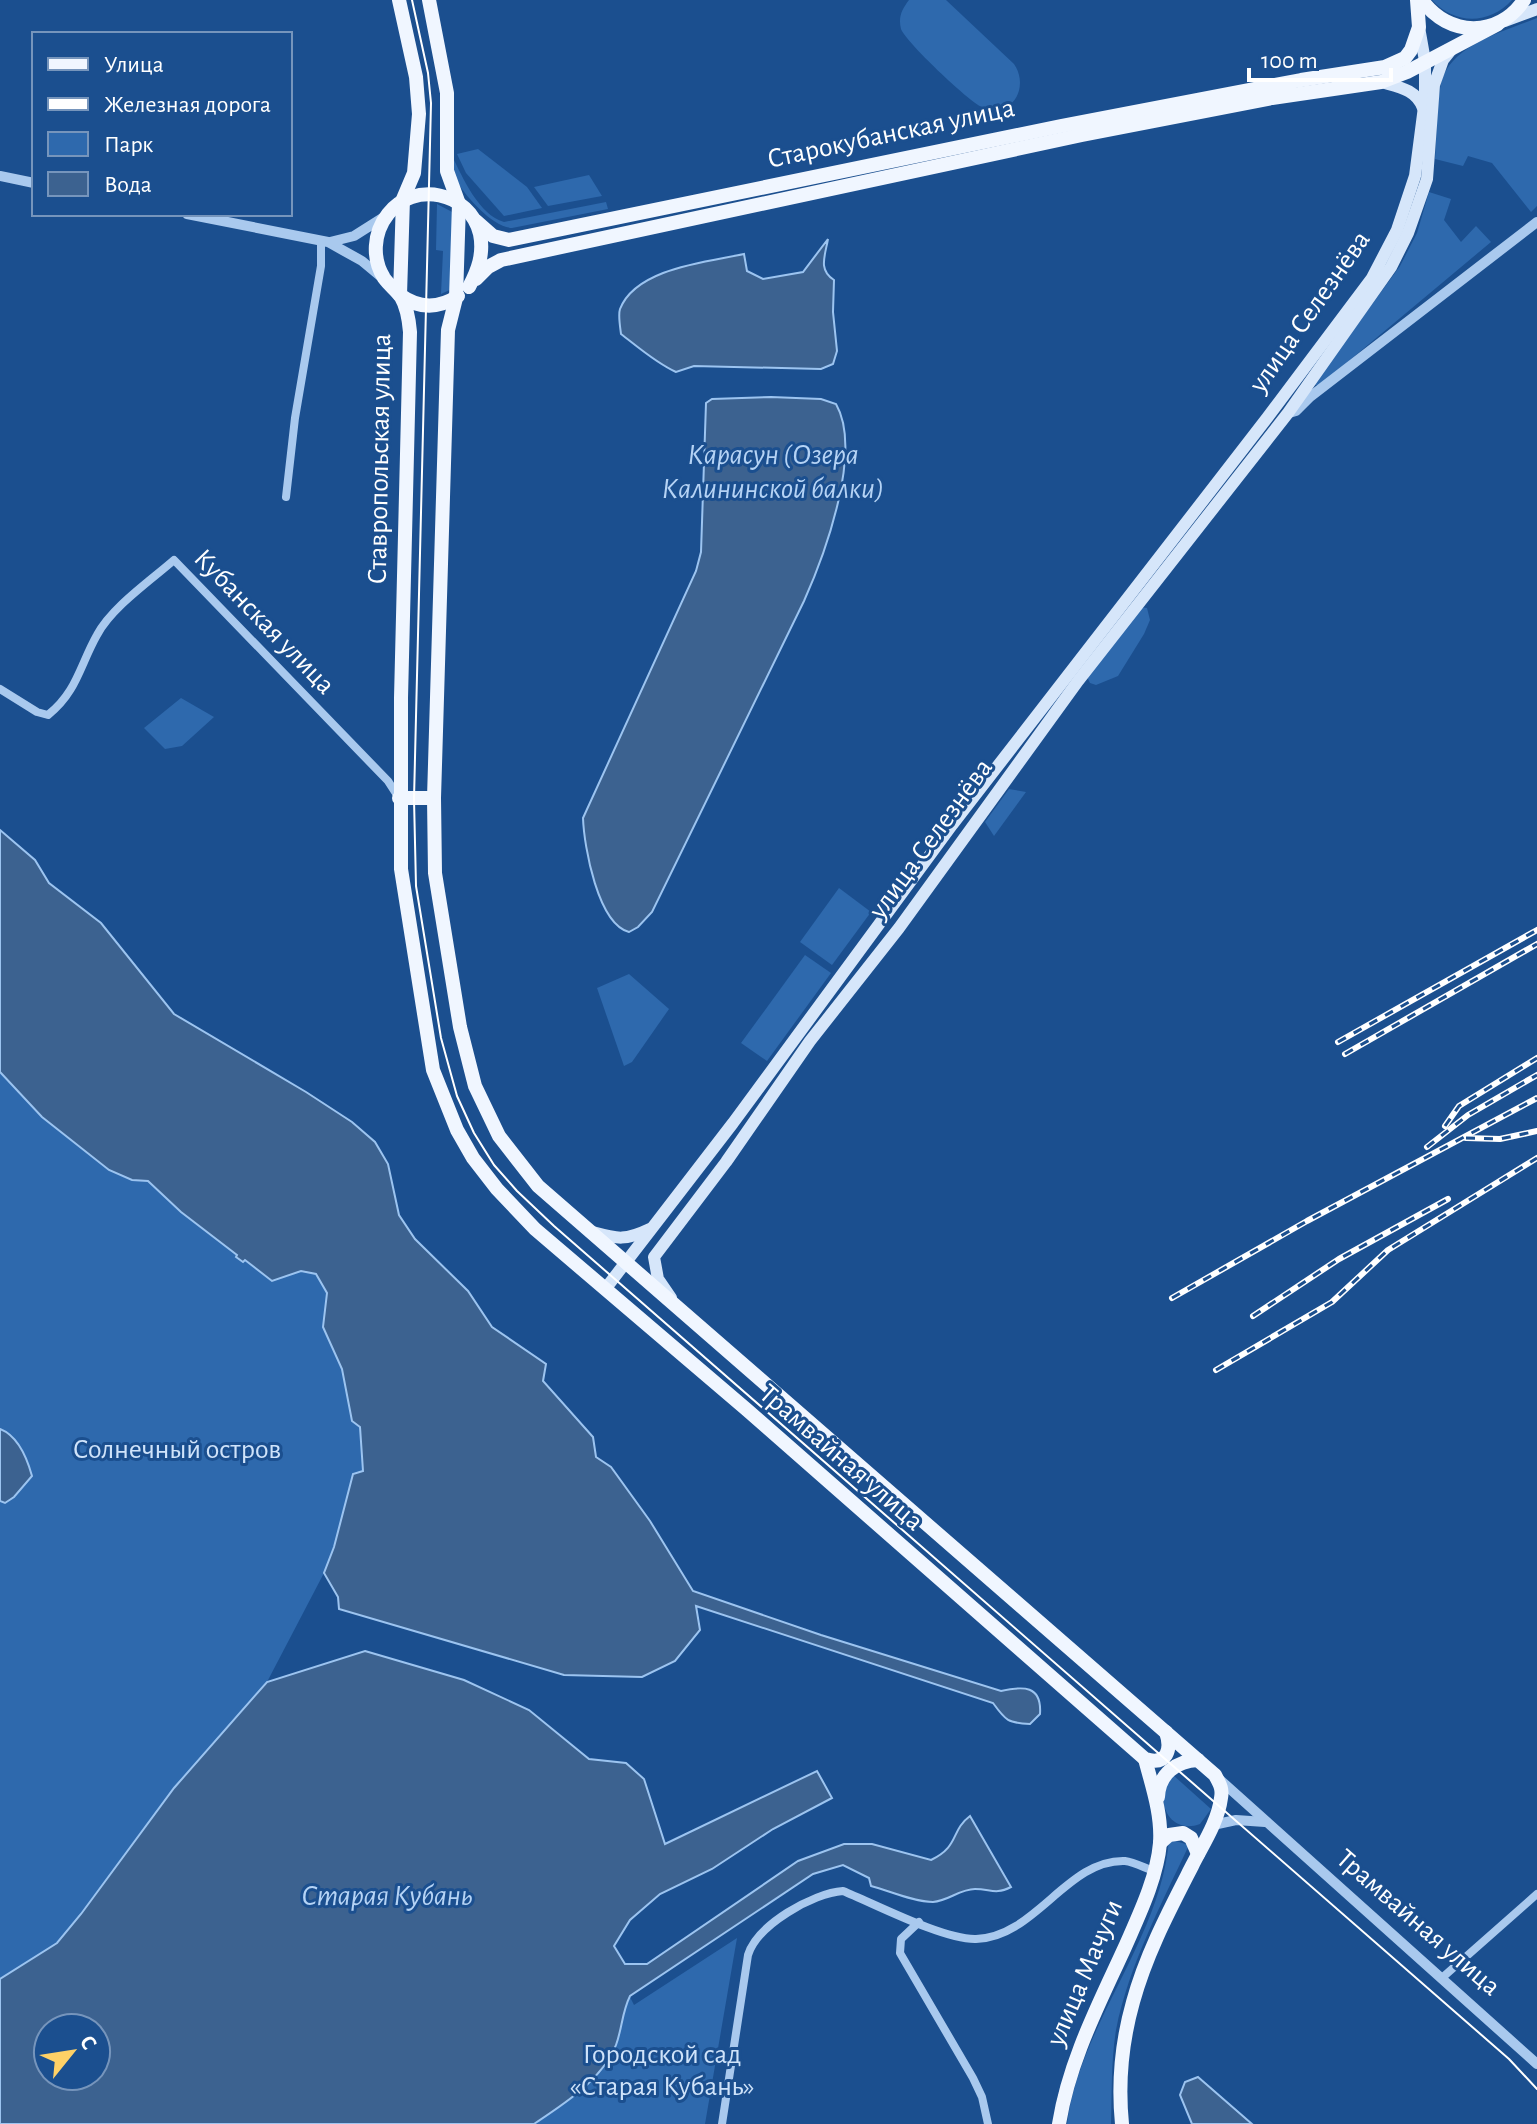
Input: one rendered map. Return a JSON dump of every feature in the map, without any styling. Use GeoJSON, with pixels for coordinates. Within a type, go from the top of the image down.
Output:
{"type":"FeatureCollection","features":[{"type":"Feature","properties":{"kind":"main road"},"geometry":{"type":"LineString","coordinates":[[399,0],[416,77],[419,114],[414,173],[403,199],[400,295],[417,305],[430,307],[456,298]]}},
{"type":"Feature","properties":{"kind":"main road"},"geometry":{"type":"LineString","coordinates":[[429,0],[447,93],[447,171],[459,204],[473,220],[480,235],[480,264],[469,287]]}},
{"type":"Feature","properties":{"kind":"main road"},"geometry":{"type":"LineString","coordinates":[[1420,0],[1437,17],[1458,27],[1481,29],[1498,24],[1524,0]]}},
{"type":"Feature","properties":{"kind":"main road","name":"улица Селезнёва"},"geometry":{"type":"LineString","coordinates":[[606,1288],[885,918],[933,849],[1360,295],[1392,243],[1415,176],[1424,111],[1425,61],[1419,27],[1420,0]]}},
{"type":"Feature","properties":{"kind":"main road","name":"Старокубанская улица"},"geometry":{"type":"LineString","coordinates":[[456,298],[488,267],[501,260],[1082,135],[1272,98],[1381,82],[1407,72],[1498,24],[1537,9]]}},
{"type":"Feature","properties":{"kind":"main road","name":"Старокубанская улица"},"geometry":{"type":"LineString","coordinates":[[459,204],[498,239],[523,237],[1061,126],[1289,82],[1385,67],[1405,58],[1419,27]]}},
{"type":"Feature","properties":{"kind":"main road","name":"улица Селезнёва"},"geometry":{"type":"LineString","coordinates":[[675,1304],[658,1279],[654,1257],[726,1162],[810,1041],[899,928],[1078,681],[1288,413],[1316,384],[1391,267],[1408,233],[1427,179],[1434,85],[1443,60],[1453,47]]}},
{"type":"Feature","properties":{"kind":"main road"},"geometry":{"type":"LineString","coordinates":[[1381,82],[1409,91],[1420,100],[1424,111]]}},
{"type":"Feature","properties":{"kind":"main road"},"geometry":{"type":"LineString","coordinates":[[386,281],[375,253],[378,235],[387,215],[403,199],[434,193],[459,204]]}},
{"type":"Feature","properties":{"kind":"main road"},"geometry":{"type":"LineString","coordinates":[[399,798],[434,798],[447,346],[456,298],[459,204]]}},
{"type":"Feature","properties":{"kind":"main road","name":"Ставропольская улица"},"geometry":{"type":"LineString","coordinates":[[386,281],[400,295],[410,332],[399,798],[404,896],[433,1070],[457,1130],[473,1158]]}},
{"type":"Feature","properties":{"kind":"main road","name":"Трамвайная улица"},"geometry":{"type":"LineString","coordinates":[[434,798],[435,873],[460,1027],[475,1086],[499,1136],[538,1186],[1215,1775]]}},
{"type":"Feature","properties":{"kind":"main road","name":"Трамвайная улица"},"geometry":{"type":"LineString","coordinates":[[473,1158],[516,1210],[1145,1759]]}},
{"type":"Feature","properties":{"kind":"main road"},"geometry":{"type":"LineString","coordinates":[[590,1232],[629,1239],[653,1228]]}},
{"type":"Feature","properties":{"kind":"main road"},"geometry":{"type":"LineString","coordinates":[[1145,1759],[1153,1762],[1167,1753],[1170,1746],[1165,1732]]}},
{"type":"Feature","properties":{"kind":"main road","name":"улица Мачуги"},"geometry":{"type":"LineString","coordinates":[[1059,2124],[1081,2044],[1140,1912],[1154,1871],[1160,1843],[1157,1805],[1145,1759]]}},
{"type":"Feature","properties":{"kind":"main road"},"geometry":{"type":"LineString","coordinates":[[1157,1805],[1158,1791],[1167,1772],[1179,1764],[1198,1760]]}},
{"type":"Feature","properties":{"kind":"main road","name":"улица Мачуги"},"geometry":{"type":"LineString","coordinates":[[1122,2124],[1123,2048],[1133,2000],[1157,1938],[1213,1825],[1222,1795],[1215,1775]]}},
{"type":"Feature","properties":{"kind":"main road"},"geometry":{"type":"LineString","coordinates":[[1160,1843],[1169,1835],[1183,1833],[1191,1838],[1198,1854]]}},
{"type":"Feature","properties":{"kind":"street"},"geometry":{"type":"LineString","coordinates":[[0,176],[32,183]]}},
{"type":"Feature","properties":{"kind":"street"},"geometry":{"type":"LineString","coordinates":[[324,242],[354,236],[387,215]]}},
{"type":"Feature","properties":{"kind":"street"},"geometry":{"type":"LineString","coordinates":[[197,216],[324,242],[362,261],[386,281]]}},
{"type":"Feature","properties":{"kind":"street","name":"улица Селезнёва"},"geometry":{"type":"LineString","coordinates":[[1316,384],[1537,222]]}},
{"type":"Feature","properties":{"kind":"street"},"geometry":{"type":"LineString","coordinates":[[286,497],[295,418],[324,242]]}},
{"type":"Feature","properties":{"kind":"street","name":"улица Селезнёва"},"geometry":{"type":"LineString","coordinates":[[1267,418],[1288,413]]}},
{"type":"Feature","properties":{"kind":"street","name":"Кубанская улица"},"geometry":{"type":"LineString","coordinates":[[0,689],[37,712],[48,715],[63,703],[97,634],[108,619],[174,560],[388,781],[399,798]]}},
{"type":"Feature","properties":{"kind":"street","name":"Трамвайная улица"},"geometry":{"type":"LineString","coordinates":[[1215,1775],[1537,2064]]}},
{"type":"Feature","properties":{"kind":"street"},"geometry":{"type":"LineString","coordinates":[[1213,1825],[1236,1820],[1265,1822]]}},
{"type":"Feature","properties":{"kind":"street"},"geometry":{"type":"LineString","coordinates":[[722,2124],[745,1967],[752,1941],[778,1919],[829,1892],[843,1891],[950,1936],[972,1939],[998,1937],[1014,1929],[1081,1875],[1106,1864],[1126,1861],[1154,1871]]}},
{"type":"Feature","properties":{"kind":"street"},"geometry":{"type":"LineString","coordinates":[[1443,1977],[1537,1894]]}},
{"type":"Feature","properties":{"kind":"street"},"geometry":{"type":"LineString","coordinates":[[919,1922],[901,1939],[900,1953],[973,2078],[982,2097],[988,2124]]}},
{"type":"Feature","properties":{"kind":"green space"},"geometry":{"type":"Polygon","coordinates":[[[909,0],[946,0],[1014,64],[1020,82],[1019,91],[1010,105],[993,110],[982,107],[925,58],[901,29],[901,13],[909,0]]]}},
{"type":"Feature","properties":{"kind":"green space"},"geometry":{"type":"Polygon","coordinates":[[[1432,0],[1512,0],[1493,14],[1472,19],[1451,14],[1432,0]]]}},
{"type":"Feature","properties":{"kind":"green space"},"geometry":{"type":"Polygon","coordinates":[[[1537,18],[1537,206],[1531,212],[1492,163],[1468,156],[1463,166],[1435,159],[1439,92],[1446,70],[1455,59],[1480,41],[1537,18]]]}},
{"type":"Feature","properties":{"kind":"green space"},"geometry":{"type":"Polygon","coordinates":[[[478,149],[527,187],[542,208],[504,216],[466,173],[457,154],[478,149]]]}},
{"type":"Feature","properties":{"kind":"green space"},"geometry":{"type":"Polygon","coordinates":[[[452,156],[479,204],[504,222],[606,202],[608,209],[512,228],[505,226],[482,211],[462,189],[454,176],[452,156]]]}},
{"type":"Feature","properties":{"kind":"green space"},"geometry":{"type":"Polygon","coordinates":[[[589,175],[602,196],[548,206],[534,187],[589,175]]]}},
{"type":"Feature","properties":{"kind":"green space"},"geometry":{"type":"Polygon","coordinates":[[[1429,192],[1451,199],[1444,220],[1461,242],[1476,226],[1491,242],[1320,385],[1313,385],[1400,266],[1417,233],[1429,192]]]}},
{"type":"Feature","properties":{"kind":"green space"},"geometry":{"type":"Polygon","coordinates":[[[437,204],[456,214],[454,288],[441,294],[443,251],[436,250],[437,204]]]}},
{"type":"Feature","properties":{"kind":"green space"},"geometry":{"type":"Polygon","coordinates":[[[1140,607],[1147,608],[1150,620],[1118,676],[1096,685],[1090,683],[1087,677],[1140,607]]]}},
{"type":"Feature","properties":{"kind":"green space"},"geometry":{"type":"Polygon","coordinates":[[[181,698],[214,717],[182,746],[165,749],[144,728],[181,698]]]}},
{"type":"Feature","properties":{"kind":"green space"},"geometry":{"type":"Polygon","coordinates":[[[1009,789],[1026,792],[994,836],[985,822],[1009,789]]]}},
{"type":"Feature","properties":{"kind":"green space"},"geometry":{"type":"Polygon","coordinates":[[[839,888],[871,912],[832,965],[800,942],[839,888]]]}},
{"type":"Feature","properties":{"kind":"green space"},"geometry":{"type":"Polygon","coordinates":[[[805,955],[831,973],[767,1061],[741,1043],[805,955]]]}},
{"type":"Feature","properties":{"kind":"green space"},"geometry":{"type":"Polygon","coordinates":[[[629,974],[669,1009],[632,1062],[624,1066],[597,988],[629,974]]]}},
{"type":"Feature","properties":{"kind":"green space","name":"Солнечный остров"},"geometry":{"type":"Polygon","coordinates":[[[0,1072],[42,1117],[109,1170],[132,1180],[148,1181],[181,1212],[272,1281],[301,1271],[317,1274],[327,1293],[323,1327],[342,1369],[352,1421],[360,1427],[363,1471],[353,1475],[324,1573],[267,1682],[174,1788],[57,1943],[0,1979],[0,1072]]]}},
{"type":"Feature","properties":{"kind":"green space"},"geometry":{"type":"Polygon","coordinates":[[[1173,1775],[1211,1809],[1200,1824],[1179,1824],[1166,1812],[1164,1793],[1173,1775]]]}},
{"type":"Feature","properties":{"kind":"green space"},"geometry":{"type":"Polygon","coordinates":[[[1169,1839],[1189,1845],[1147,1936],[1122,2006],[1113,2053],[1111,2124],[1067,2124],[1087,2052],[1152,1911],[1163,1875],[1169,1839]]]}},
{"type":"Feature","properties":{"kind":"green space","name":"Городской сад «Старая Кубань»"},"geometry":{"type":"Polygon","coordinates":[[[737,1938],[705,2124],[534,2124],[599,2073],[630,1997],[634,2005],[737,1938]]]}},
{"type":"Feature","properties":{"kind":"water","name":"Карасун (Озера Калининской балки)"},"geometry":{"type":"Polygon","coordinates":[[[828,239],[824,267],[834,280],[837,351],[833,364],[821,369],[694,366],[676,372],[621,334],[619,311],[628,295],[657,276],[693,264],[744,254],[747,271],[763,279],[803,272],[828,239]]]}},
{"type":"Feature","properties":{"kind":"water","name":"Карасун (Озера Калининской балки)"},"geometry":{"type":"Polygon","coordinates":[[[712,399],[821,399],[836,404],[843,424],[845,448],[838,502],[822,557],[804,601],[652,912],[629,932],[618,926],[601,900],[586,847],[583,818],[696,571],[701,552],[706,403],[712,399]]]}},
{"type":"Feature","properties":{"kind":"water"},"geometry":{"type":"Polygon","coordinates":[[[0,830],[35,860],[49,883],[101,923],[174,1014],[306,1092],[352,1122],[375,1142],[388,1164],[399,1215],[415,1239],[468,1291],[492,1327],[546,1364],[543,1381],[593,1437],[596,1457],[611,1467],[650,1521],[693,1591],[1001,1691],[1017,1688],[1030,1690],[1038,1697],[1040,1714],[1030,1724],[1012,1722],[993,1703],[696,1606],[700,1630],[675,1661],[642,1677],[564,1675],[339,1609],[338,1597],[324,1573],[353,1474],[363,1471],[360,1427],[352,1421],[342,1369],[323,1327],[327,1293],[316,1274],[301,1271],[272,1281],[245,1260],[243,1262],[148,1181],[132,1180],[109,1170],[42,1117],[0,1072],[0,830]]]}},
{"type":"Feature","properties":{"kind":"water"},"geometry":{"type":"Polygon","coordinates":[[[0,1429],[17,1442],[32,1476],[5,1503],[0,1501],[0,1429]]]}},
{"type":"Feature","properties":{"kind":"water","name":"Старая Кубань"},"geometry":{"type":"Polygon","coordinates":[[[365,1651],[464,1680],[529,1710],[589,1759],[626,1763],[644,1779],[665,1844],[817,1771],[832,1798],[773,1829],[712,1869],[660,1894],[630,1920],[614,1946],[625,1964],[647,1964],[798,1861],[844,1844],[872,1844],[931,1860],[947,1849],[970,1816],[1011,1887],[997,1891],[970,1890],[944,1900],[926,1902],[871,1886],[869,1878],[843,1865],[813,1874],[630,1996],[616,2045],[602,2069],[581,2090],[534,2124],[0,2124],[0,1979],[57,1943],[174,1788],[267,1682],[365,1651]]]}},
{"type":"Feature","properties":{"kind":"water"},"geometry":{"type":"Polygon","coordinates":[[[1198,2077],[1252,2124],[1192,2124],[1180,2095],[1185,2082],[1198,2077]]]}},
{"type":"Feature","properties":{"kind":"tram line"},"geometry":{"type":"LineString","coordinates":[[412,0],[428,73],[431,103],[414,799],[416,886],[441,1038],[457,1096],[474,1133],[494,1165],[554,1226],[1509,2059],[1537,2089]]}},
{"type":"Feature","properties":{"kind":"railway"},"geometry":{"type":"LineString","coordinates":[[1338,1042],[1537,930]]}},
{"type":"Feature","properties":{"kind":"railway"},"geometry":{"type":"LineString","coordinates":[[1345,1054],[1537,944]]}},
{"type":"Feature","properties":{"kind":"railway"},"geometry":{"type":"LineString","coordinates":[[1445,1126],[1459,1106],[1537,1058]]}},
{"type":"Feature","properties":{"kind":"railway"},"geometry":{"type":"LineString","coordinates":[[1427,1147],[1468,1115],[1537,1075]]}},
{"type":"Feature","properties":{"kind":"railway"},"geometry":{"type":"LineString","coordinates":[[1172,1298],[1307,1221],[1537,1098]]}},
{"type":"Feature","properties":{"kind":"railway"},"geometry":{"type":"LineString","coordinates":[[1466,1138],[1500,1139],[1537,1131]]}},
{"type":"Feature","properties":{"kind":"railway"},"geometry":{"type":"LineString","coordinates":[[1216,1370],[1332,1302],[1388,1250],[1537,1158]]}},
{"type":"Feature","properties":{"kind":"railway"},"geometry":{"type":"LineString","coordinates":[[1253,1316],[1339,1259],[1448,1199]]}}]}
